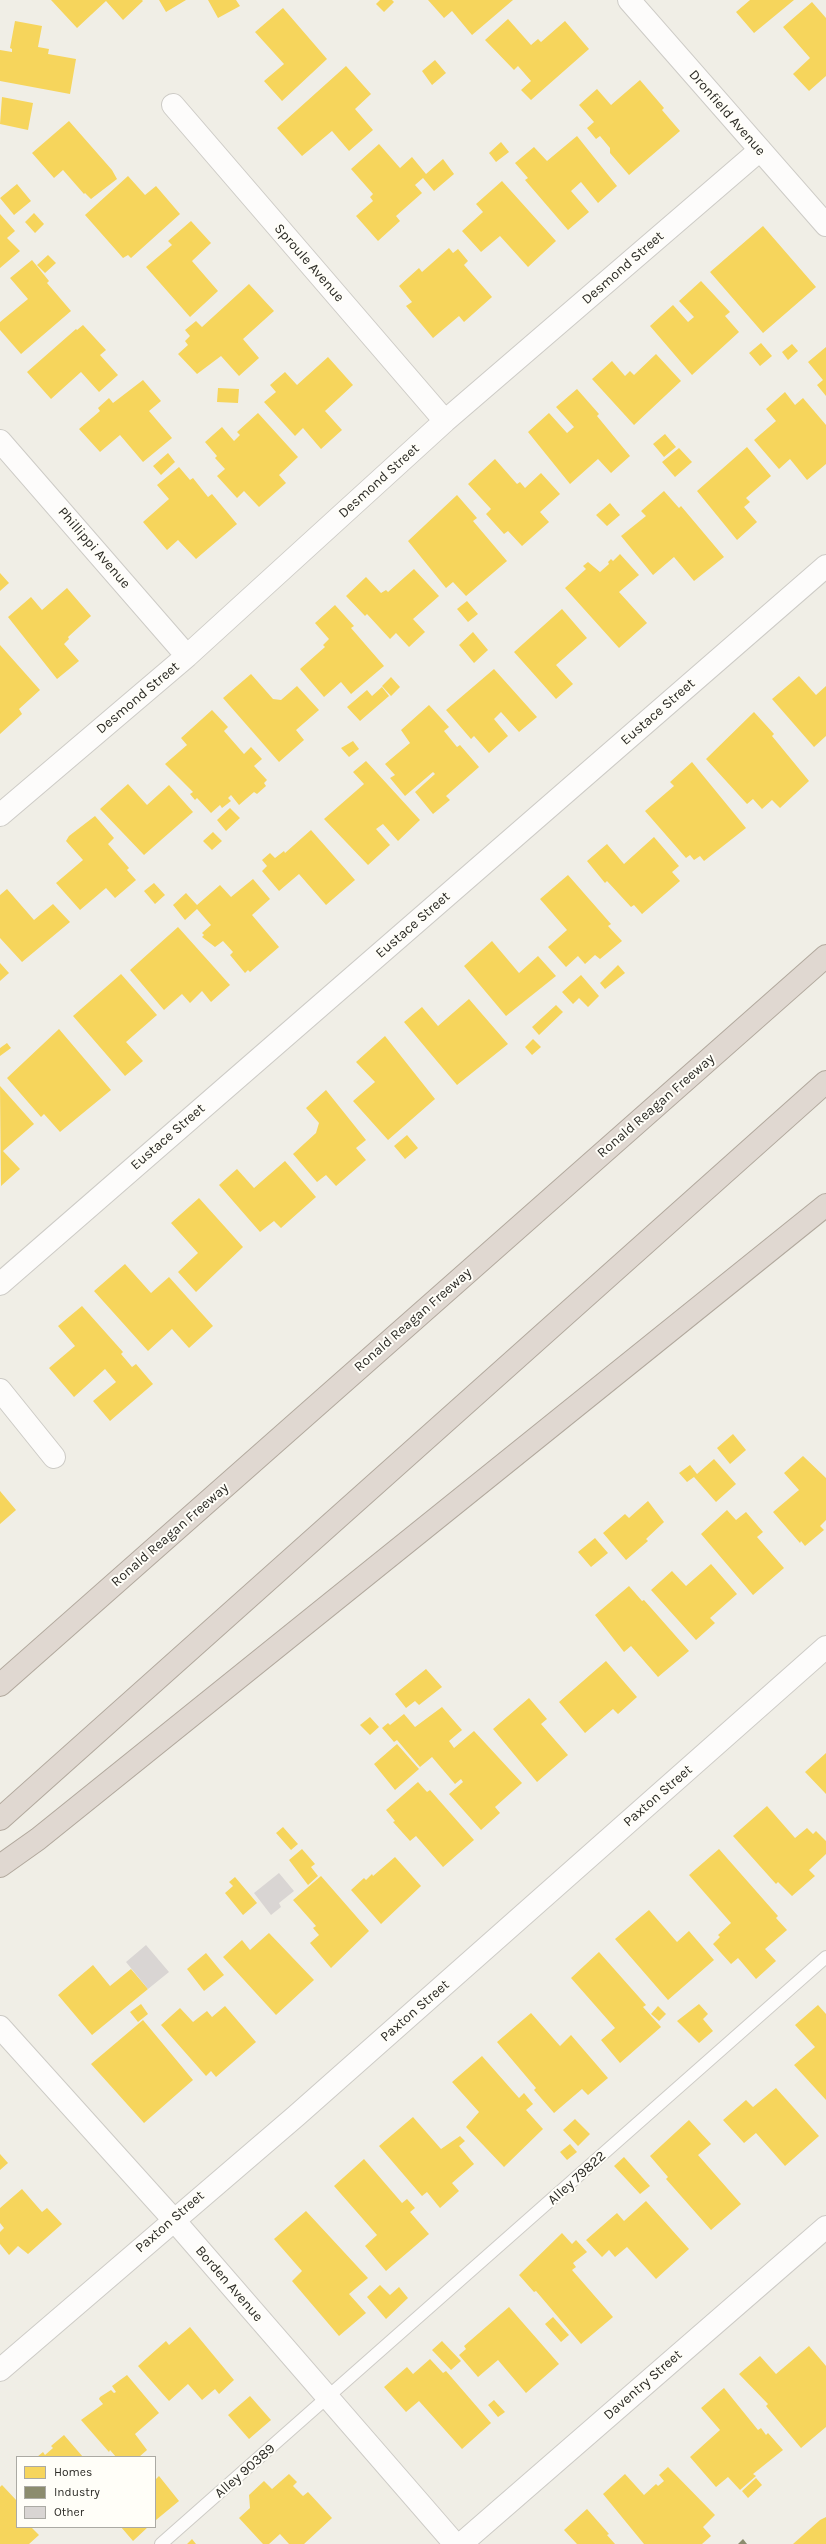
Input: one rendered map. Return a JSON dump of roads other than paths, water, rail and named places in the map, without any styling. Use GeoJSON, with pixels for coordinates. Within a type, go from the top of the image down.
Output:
{"type":"FeatureCollection","features":[{"type":"Feature","properties":{"kind":"highway","name":"Ronald Reagan Freeway"},"geometry":{"type":"LineString","coordinates":[[0,1685],[826,956]]}},
{"type":"Feature","properties":{"kind":"highway"},"geometry":{"type":"LineString","coordinates":[[0,1819],[826,1082]]}},
{"type":"Feature","properties":{"kind":"highway"},"geometry":{"type":"LineString","coordinates":[[0,1866],[44,1834],[826,1204]]}},
{"type":"Feature","properties":{"kind":"street","name":"Dronfield Avenue"},"geometry":{"type":"LineString","coordinates":[[629,0],[826,225]]}},
{"type":"Feature","properties":{"kind":"street","name":"Sproule Avenue"},"geometry":{"type":"LineString","coordinates":[[173,105],[445,421]]}},
{"type":"Feature","properties":{"kind":"street","name":"Desmond Street"},"geometry":{"type":"LineString","coordinates":[[0,815],[187,656],[445,421],[760,150]]}},
{"type":"Feature","properties":{"kind":"street","name":"Phillippi Avenue"},"geometry":{"type":"LineString","coordinates":[[0,440],[187,656]]}},
{"type":"Feature","properties":{"kind":"street","name":"Eustace Street"},"geometry":{"type":"LineString","coordinates":[[0,1284],[826,566]]}},
{"type":"Feature","properties":{"kind":"street"},"geometry":{"type":"LineString","coordinates":[[0,1390],[54,1457]]}},
{"type":"Feature","properties":{"kind":"street","name":"Paxton Street"},"geometry":{"type":"LineString","coordinates":[[0,2370],[173,2219],[302,2111],[826,1647]]}},
{"type":"Feature","properties":{"kind":"street","name":"Borden Avenue"},"geometry":{"type":"LineString","coordinates":[[0,2027],[173,2219],[455,2544]]}},
{"type":"Feature","properties":{"kind":"street","name":"Daventry Street"},"geometry":{"type":"LineString","coordinates":[[461,2544],[826,2227]]}},
{"type":"Feature","properties":{"kind":"lane","name":"Alley 79822"},"geometry":{"type":"LineString","coordinates":[[328,2398],[826,1957]]}},
{"type":"Feature","properties":{"kind":"lane","name":"Alley 90389"},"geometry":{"type":"LineString","coordinates":[[161,2544],[328,2398]]}}]}
